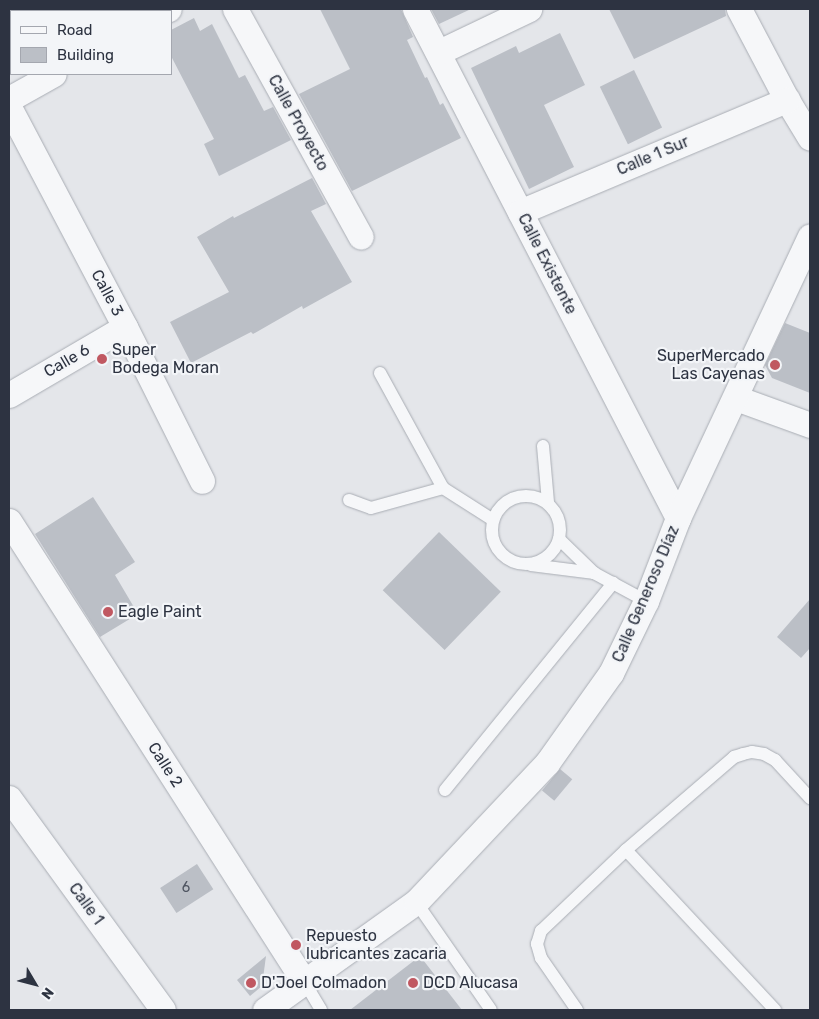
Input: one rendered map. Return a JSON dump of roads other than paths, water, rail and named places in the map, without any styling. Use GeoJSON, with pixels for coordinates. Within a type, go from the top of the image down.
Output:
{"type":"FeatureCollection","features":[{"type":"Feature","properties":{"kind":"street","name":"Calle Proyecto"},"geometry":{"type":"LineString","coordinates":[[235,9],[361,237]]}},
{"type":"Feature","properties":{"kind":"street","name":"Calle Existente"},"geometry":{"type":"LineString","coordinates":[[415,9],[439,52],[678,518]]}},
{"type":"Feature","properties":{"kind":"street"},"geometry":{"type":"LineString","coordinates":[[439,52],[529,9]]}},
{"type":"Feature","properties":{"kind":"street"},"geometry":{"type":"LineString","coordinates":[[739,9],[787,100],[810,138]]}},
{"type":"Feature","properties":{"kind":"street"},"geometry":{"type":"LineString","coordinates":[[9,99],[52,75]]}},
{"type":"Feature","properties":{"kind":"street","name":"Calle 1 Sur"},"geometry":{"type":"LineString","coordinates":[[520,212],[787,100]]}},
{"type":"Feature","properties":{"kind":"street","name":"Calle 3"},"geometry":{"type":"LineString","coordinates":[[9,107],[125,327],[202,481]]}},
{"type":"Feature","properties":{"kind":"street","name":"Calle Generoso Díaz"},"geometry":{"type":"LineString","coordinates":[[265,1010],[416,902],[547,763],[612,673],[646,601],[678,518],[736,398],[810,236]]}},
{"type":"Feature","properties":{"kind":"street","name":"Calle 6"},"geometry":{"type":"LineString","coordinates":[[9,395],[125,327]]}},
{"type":"Feature","properties":{"kind":"street"},"geometry":{"type":"LineString","coordinates":[[736,398],[810,425]]}},
{"type":"Feature","properties":{"kind":"street","name":"Calle 2"},"geometry":{"type":"LineString","coordinates":[[9,521],[305,983]]}},
{"type":"Feature","properties":{"kind":"street","name":"Calle 1"},"geometry":{"type":"LineString","coordinates":[[9,798],[163,1010]]}},
{"type":"Feature","properties":{"kind":"lane"},"geometry":{"type":"LineString","coordinates":[[380,373],[443,488],[493,520]]}},
{"type":"Feature","properties":{"kind":"lane"},"geometry":{"type":"LineString","coordinates":[[530,564],[543,560],[553,552],[559,539],[561,526],[548,502],[543,446]]}},
{"type":"Feature","properties":{"kind":"lane"},"geometry":{"type":"LineString","coordinates":[[349,500],[371,508],[443,488]]}},
{"type":"Feature","properties":{"kind":"lane"},"geometry":{"type":"LineString","coordinates":[[548,502],[536,496],[522,495],[504,503],[493,520],[492,534],[496,546],[504,557],[516,563],[594,573]]}},
{"type":"Feature","properties":{"kind":"lane"},"geometry":{"type":"LineString","coordinates":[[559,539],[594,573],[646,601]]}},
{"type":"Feature","properties":{"kind":"lane"},"geometry":{"type":"LineString","coordinates":[[445,790],[613,583]]}},
{"type":"Feature","properties":{"kind":"lane"},"geometry":{"type":"LineString","coordinates":[[577,1010],[541,958],[537,944],[541,931],[626,850],[734,757],[743,754],[752,752],[764,754],[775,760],[810,798]]}},
{"type":"Feature","properties":{"kind":"lane"},"geometry":{"type":"LineString","coordinates":[[626,850],[774,1010]]}},
{"type":"Feature","properties":{"kind":"lane"},"geometry":{"type":"LineString","coordinates":[[416,902],[491,1010]]}},
{"type":"Feature","properties":{"kind":"lane","name":"Calle 2"},"geometry":{"type":"LineString","coordinates":[[305,983],[321,1010]]}},
{"type":"Feature","properties":{"kind":"place","name":"Super Bodega Moran"},"geometry":{"type":"Point","coordinates":[102,359]}},
{"type":"Feature","properties":{"kind":"place","name":"SuperMercado Las Cayenas"},"geometry":{"type":"Point","coordinates":[775,365]}},
{"type":"Feature","properties":{"kind":"place","name":"Eagle Paint"},"geometry":{"type":"Point","coordinates":[108,612]}},
{"type":"Feature","properties":{"kind":"place","name":"Repuesto lubricantes zacaria"},"geometry":{"type":"Point","coordinates":[296,945]}},
{"type":"Feature","properties":{"kind":"place","name":"D'Joel Colmadon"},"geometry":{"type":"Point","coordinates":[251,983]}},
{"type":"Feature","properties":{"kind":"place","name":"DCD Alucasa"},"geometry":{"type":"Point","coordinates":[413,983]}}]}
